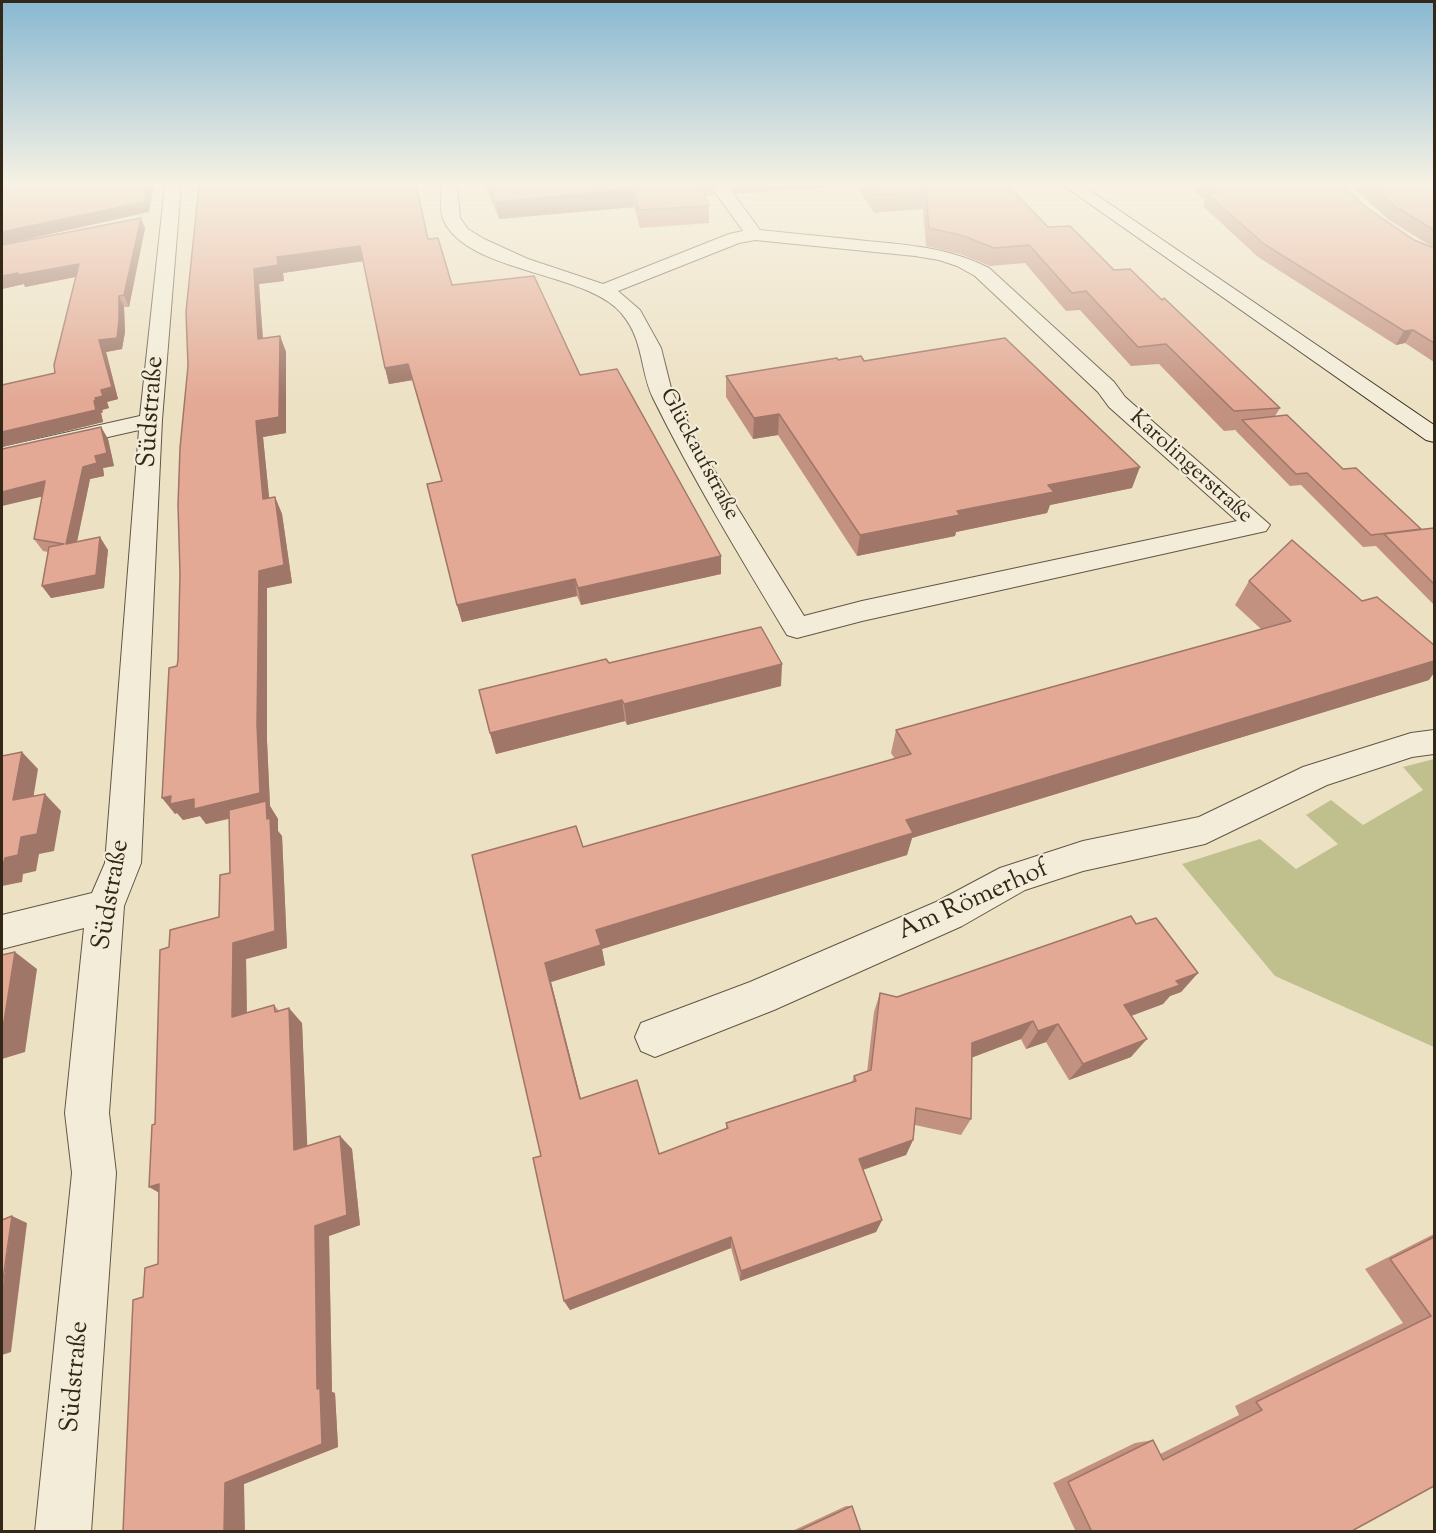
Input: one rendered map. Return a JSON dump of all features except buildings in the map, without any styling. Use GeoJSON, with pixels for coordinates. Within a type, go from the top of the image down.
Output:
{"type":"FeatureCollection","features":[{"type":"Feature","properties":{"kind":"street","name":"Südstraße"},"geometry":{"type":"LineString","coordinates":[[63,1532],[94,1173],[87,1113],[105,906],[123,863],[163,257]]}},
{"type":"Feature","properties":{"kind":"street","name":"Glückaufstraße"},"geometry":{"type":"LineString","coordinates":[[511,257],[604,290],[630,310],[651,348],[661,392],[694,457],[797,628]]}},
{"type":"Feature","properties":{"kind":"street"},"geometry":{"type":"LineString","coordinates":[[604,290],[688,257]]}},
{"type":"Feature","properties":{"kind":"street","name":"Karolingerstraße"},"geometry":{"type":"LineString","coordinates":[[797,628],[862,611],[1257,525],[1117,402],[1106,387],[982,272],[946,257]]}},
{"type":"Feature","properties":{"kind":"street"},"geometry":{"type":"LineString","coordinates":[[1174,257],[1434,435]]}},
{"type":"Feature","properties":{"kind":"street"},"geometry":{"type":"LineString","coordinates":[[2,454],[151,420]]}},
{"type":"Feature","properties":{"kind":"street","name":"Am Römerhof"},"geometry":{"type":"LineString","coordinates":[[655,1037],[760,997],[942,918],[1012,879],[1083,856],[1204,830],[1315,776],[1401,748],[1434,742]]}},
{"type":"Feature","properties":{"kind":"street"},"geometry":{"type":"LineString","coordinates":[[2,932],[105,906]]}},
{"type":"Feature","properties":{"kind":"green space"},"geometry":{"type":"Polygon","coordinates":[[[1434,759],[1434,1047],[1275,976],[1182,864],[1260,839],[1296,869],[1338,844],[1306,815],[1331,800],[1363,825],[1423,790],[1403,767],[1434,759]]]}}]}
